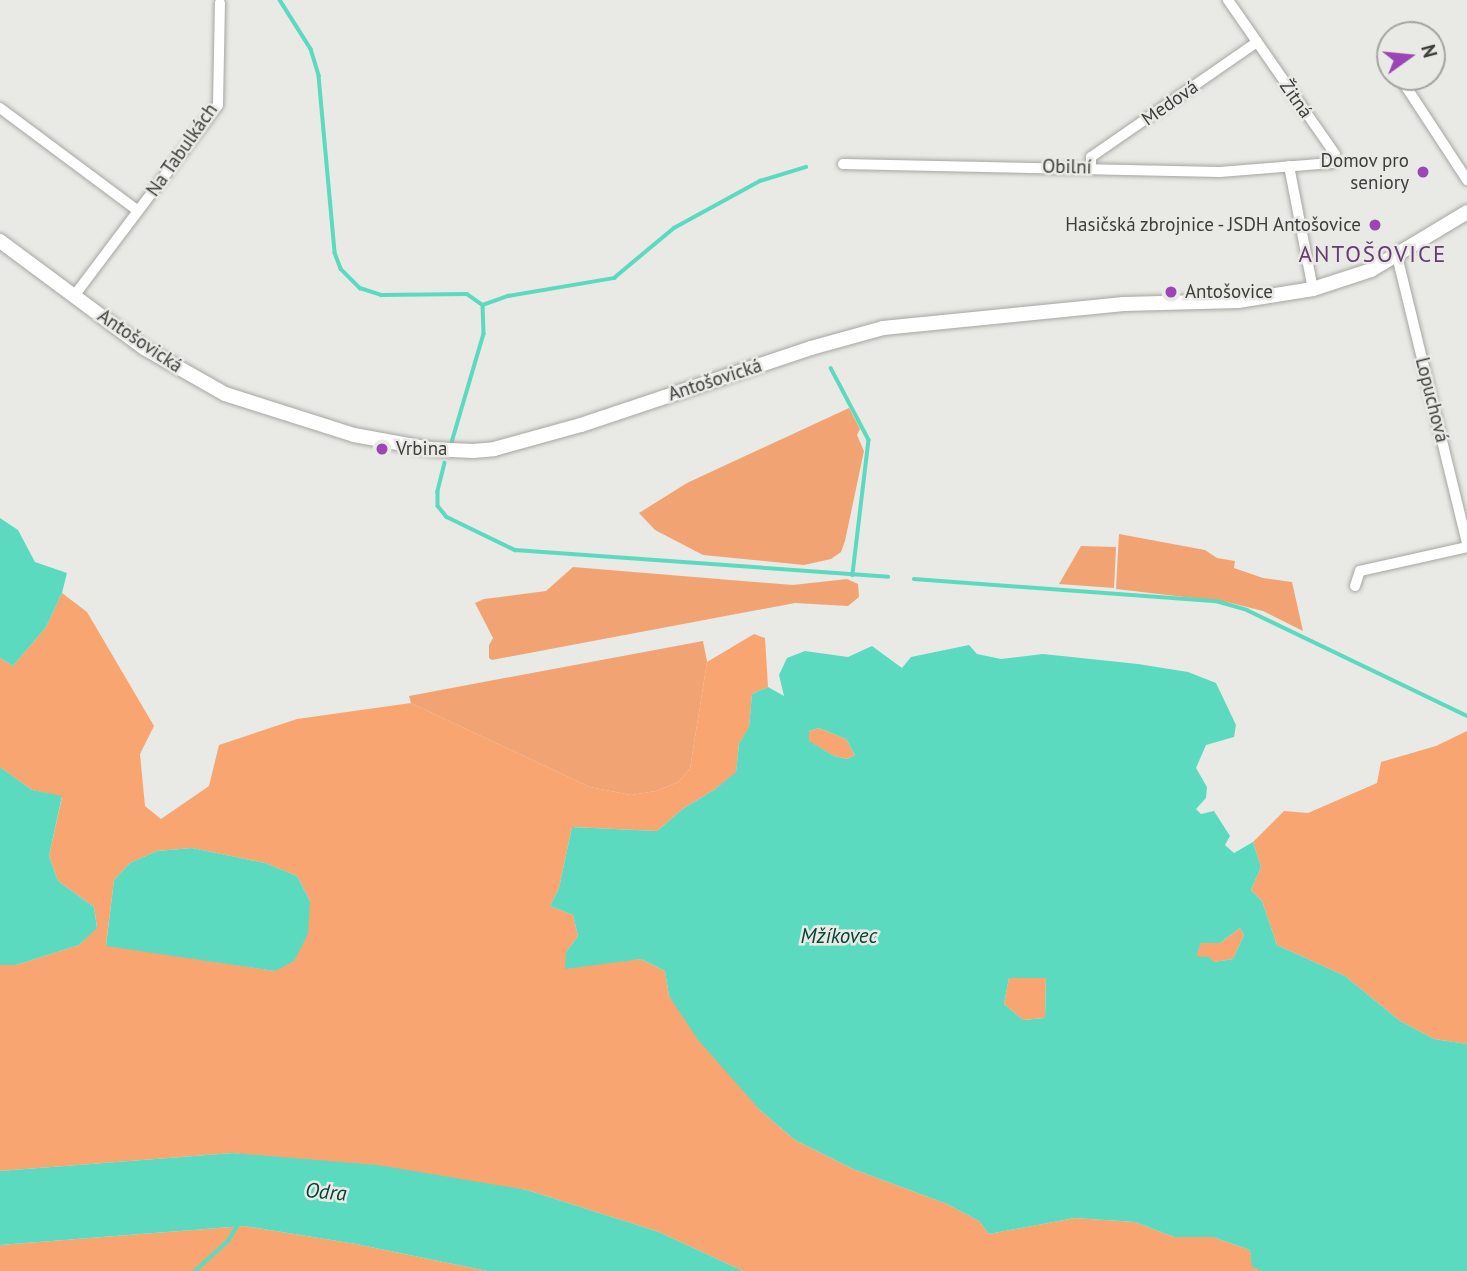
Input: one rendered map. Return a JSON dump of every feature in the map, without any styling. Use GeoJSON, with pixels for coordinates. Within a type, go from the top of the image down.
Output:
{"type":"FeatureCollection","features":[{"type":"Feature","properties":{"kind":"street","name":"Žitná"},"geometry":{"type":"LineString","coordinates":[[1228,0],[1335,154],[1332,163],[1289,166]]}},
{"type":"Feature","properties":{"kind":"street","name":"Na Tabulkách"},"geometry":{"type":"LineString","coordinates":[[74,296],[218,105],[220,3]]}},
{"type":"Feature","properties":{"kind":"street","name":"Medová"},"geometry":{"type":"LineString","coordinates":[[1091,167],[1091,157],[1257,42]]}},
{"type":"Feature","properties":{"kind":"street"},"geometry":{"type":"LineString","coordinates":[[1409,91],[1467,180]]}},
{"type":"Feature","properties":{"kind":"street","name":"Na Tabulkách"},"geometry":{"type":"LineString","coordinates":[[0,108],[138,211]]}},
{"type":"Feature","properties":{"kind":"street","name":"Obilní"},"geometry":{"type":"LineString","coordinates":[[843,164],[1091,167],[1220,172],[1289,166]]}},
{"type":"Feature","properties":{"kind":"street"},"geometry":{"type":"LineString","coordinates":[[1289,166],[1313,289]]}},
{"type":"Feature","properties":{"kind":"street","name":"Antošovická"},"geometry":{"type":"LineString","coordinates":[[0,241],[144,348],[202,382],[246,403],[354,435],[430,449],[473,451],[494,449],[581,425],[883,328],[1124,304],[1238,301],[1313,289],[1356,276],[1397,256],[1467,212]]}},
{"type":"Feature","properties":{"kind":"street","name":"Lopuchová"},"geometry":{"type":"LineString","coordinates":[[1397,256],[1467,546]]}},
{"type":"Feature","properties":{"kind":"street"},"geometry":{"type":"LineString","coordinates":[[1355,586],[1360,572],[1467,546]]}},
{"type":"Feature","properties":{"kind":"shaded area"},"geometry":{"type":"Polygon","coordinates":[[[849,408],[860,429],[857,435],[864,451],[845,541],[841,552],[831,559],[804,565],[703,555],[655,530],[639,513],[687,483],[849,408]]]}},
{"type":"Feature","properties":{"kind":"shaded area"},"geometry":{"type":"Polygon","coordinates":[[[1119,534],[1205,550],[1217,558],[1235,561],[1234,568],[1263,578],[1292,582],[1303,631],[1263,611],[1227,602],[1116,589],[1119,534]]]}},
{"type":"Feature","properties":{"kind":"shaded area"},"geometry":{"type":"Polygon","coordinates":[[[1081,546],[1116,547],[1114,588],[1059,584],[1081,546]]]}},
{"type":"Feature","properties":{"kind":"shaded area"},"geometry":{"type":"Polygon","coordinates":[[[573,567],[793,585],[847,579],[858,584],[859,597],[848,606],[795,603],[492,660],[489,658],[489,645],[493,638],[475,603],[484,599],[546,591],[573,567]]]}},
{"type":"Feature","properties":{"kind":"shaded area"},"geometry":{"type":"Polygon","coordinates":[[[62,593],[87,612],[154,726],[140,754],[145,806],[161,819],[209,786],[219,745],[297,719],[411,703],[590,787],[631,795],[656,791],[678,782],[690,769],[707,662],[754,634],[765,638],[768,687],[752,694],[749,728],[739,744],[736,773],[684,808],[657,831],[572,827],[559,888],[550,906],[573,915],[578,936],[566,952],[608,961],[641,959],[665,971],[669,996],[760,1110],[795,1140],[853,1169],[947,1204],[979,1221],[989,1234],[1075,1218],[1135,1222],[1174,1237],[1213,1237],[1250,1250],[1253,1267],[1262,1271],[743,1271],[659,1232],[527,1190],[233,1153],[0,1171],[0,965],[16,965],[79,945],[97,927],[94,907],[58,881],[49,856],[62,797],[32,790],[0,767],[0,658],[13,666],[46,627],[62,593]],[[192,848],[157,851],[130,863],[114,880],[106,945],[275,971],[310,901],[297,876],[265,863],[192,848]]]}},
{"type":"Feature","properties":{"kind":"shaded area"},"geometry":{"type":"Polygon","coordinates":[[[703,641],[707,662],[690,769],[678,782],[656,791],[631,795],[590,787],[411,703],[409,696],[703,641]]]}},
{"type":"Feature","properties":{"kind":"shaded area"},"geometry":{"type":"Polygon","coordinates":[[[819,728],[846,739],[855,755],[847,759],[834,756],[808,741],[809,731],[819,728]]]}},
{"type":"Feature","properties":{"kind":"shaded area"},"geometry":{"type":"Polygon","coordinates":[[[1467,731],[1467,1044],[1434,1039],[1400,1021],[1345,976],[1277,945],[1262,901],[1251,890],[1261,867],[1253,842],[1284,811],[1308,813],[1377,783],[1381,762],[1436,746],[1467,731]]]}},
{"type":"Feature","properties":{"kind":"shaded area"},"geometry":{"type":"Polygon","coordinates":[[[1240,928],[1244,935],[1233,959],[1214,962],[1195,956],[1201,943],[1220,943],[1240,928]]]}},
{"type":"Feature","properties":{"kind":"shaded area"},"geometry":{"type":"Polygon","coordinates":[[[1046,977],[1045,1018],[1023,1020],[1004,1004],[1009,978],[1046,977]]]}},
{"type":"Feature","properties":{"kind":"shaded area"},"geometry":{"type":"Polygon","coordinates":[[[244,1226],[356,1244],[487,1271],[0,1271],[0,1245],[244,1226]]]}},
{"type":"Feature","properties":{"kind":"water"},"geometry":{"type":"Polygon","coordinates":[[[0,518],[18,530],[35,562],[67,573],[62,593],[46,627],[13,666],[0,658],[0,518]]]}},
{"type":"Feature","properties":{"kind":"water","name":"Mžíkovec"},"geometry":{"type":"Polygon","coordinates":[[[969,645],[977,654],[1001,659],[1043,654],[1138,664],[1188,672],[1216,683],[1236,725],[1234,737],[1206,745],[1196,768],[1207,787],[1206,798],[1196,809],[1201,814],[1214,811],[1230,836],[1225,845],[1234,853],[1253,842],[1261,867],[1251,890],[1262,901],[1277,945],[1345,976],[1400,1021],[1434,1039],[1467,1044],[1467,1271],[1262,1271],[1252,1267],[1250,1250],[1213,1237],[1174,1237],[1135,1222],[1075,1218],[989,1234],[979,1221],[947,1204],[853,1169],[795,1140],[760,1110],[698,1040],[669,996],[665,971],[641,959],[565,969],[566,952],[578,936],[573,915],[550,906],[559,888],[572,827],[657,831],[684,808],[714,790],[736,772],[739,744],[749,727],[752,694],[768,687],[784,696],[779,675],[787,658],[805,651],[848,657],[872,646],[902,668],[911,657],[969,645]],[[819,728],[809,731],[809,741],[834,756],[847,759],[855,755],[846,739],[819,728]],[[1240,928],[1220,943],[1201,943],[1196,956],[1209,957],[1214,962],[1233,959],[1244,935],[1240,928]],[[1009,978],[1004,1004],[1023,1020],[1045,1018],[1046,978],[1009,978]]]}},
{"type":"Feature","properties":{"kind":"water"},"geometry":{"type":"Polygon","coordinates":[[[0,767],[32,790],[62,796],[49,856],[58,881],[94,907],[97,928],[79,945],[16,965],[0,965],[0,767]]]}},
{"type":"Feature","properties":{"kind":"water"},"geometry":{"type":"Polygon","coordinates":[[[192,848],[265,863],[297,876],[310,901],[308,934],[294,961],[275,971],[106,946],[114,880],[130,863],[157,851],[192,848]]]}},
{"type":"Feature","properties":{"kind":"water","name":"Odra"},"geometry":{"type":"Polygon","coordinates":[[[233,1153],[378,1165],[527,1190],[659,1232],[743,1271],[487,1271],[356,1244],[244,1226],[0,1245],[0,1171],[233,1153]]]}},
{"type":"Feature","properties":{"kind":"waterway"},"geometry":{"type":"LineString","coordinates":[[280,0],[311,49],[319,76],[335,253],[341,269],[360,288],[381,295],[467,294],[483,305],[484,334],[452,443]]}},
{"type":"Feature","properties":{"kind":"waterway"},"geometry":{"type":"LineString","coordinates":[[483,305],[508,296],[614,278],[674,228],[760,181],[806,167]]}},
{"type":"Feature","properties":{"kind":"waterway"},"geometry":{"type":"LineString","coordinates":[[831,368],[869,440],[853,575]]}},
{"type":"Feature","properties":{"kind":"waterway"},"geometry":{"type":"LineString","coordinates":[[445,463],[438,492],[438,506],[447,517],[515,550],[888,577]]}},
{"type":"Feature","properties":{"kind":"waterway"},"geometry":{"type":"LineString","coordinates":[[914,579],[1216,601],[1247,610],[1467,716]]}},
{"type":"Feature","properties":{"kind":"waterway"},"geometry":{"type":"LineString","coordinates":[[195,1271],[228,1241],[239,1223]]}},
{"type":"Feature","properties":{"kind":"place","name":"Domov pro seniory"},"geometry":{"type":"Point","coordinates":[1423,172]}},
{"type":"Feature","properties":{"kind":"place","name":"Hasičská zbrojnice - JSDH Antošovice"},"geometry":{"type":"Point","coordinates":[1375,225]}},
{"type":"Feature","properties":{"kind":"place","name":"Antošovice"},"geometry":{"type":"Point","coordinates":[1171,292]}},
{"type":"Feature","properties":{"kind":"place","name":"Vrbina"},"geometry":{"type":"Point","coordinates":[382,449]}},
{"type":"Feature","properties":{"kind":"district","name":"ANTOŠOVICE"},"geometry":{"type":"Point","coordinates":[1373,254]}}]}
